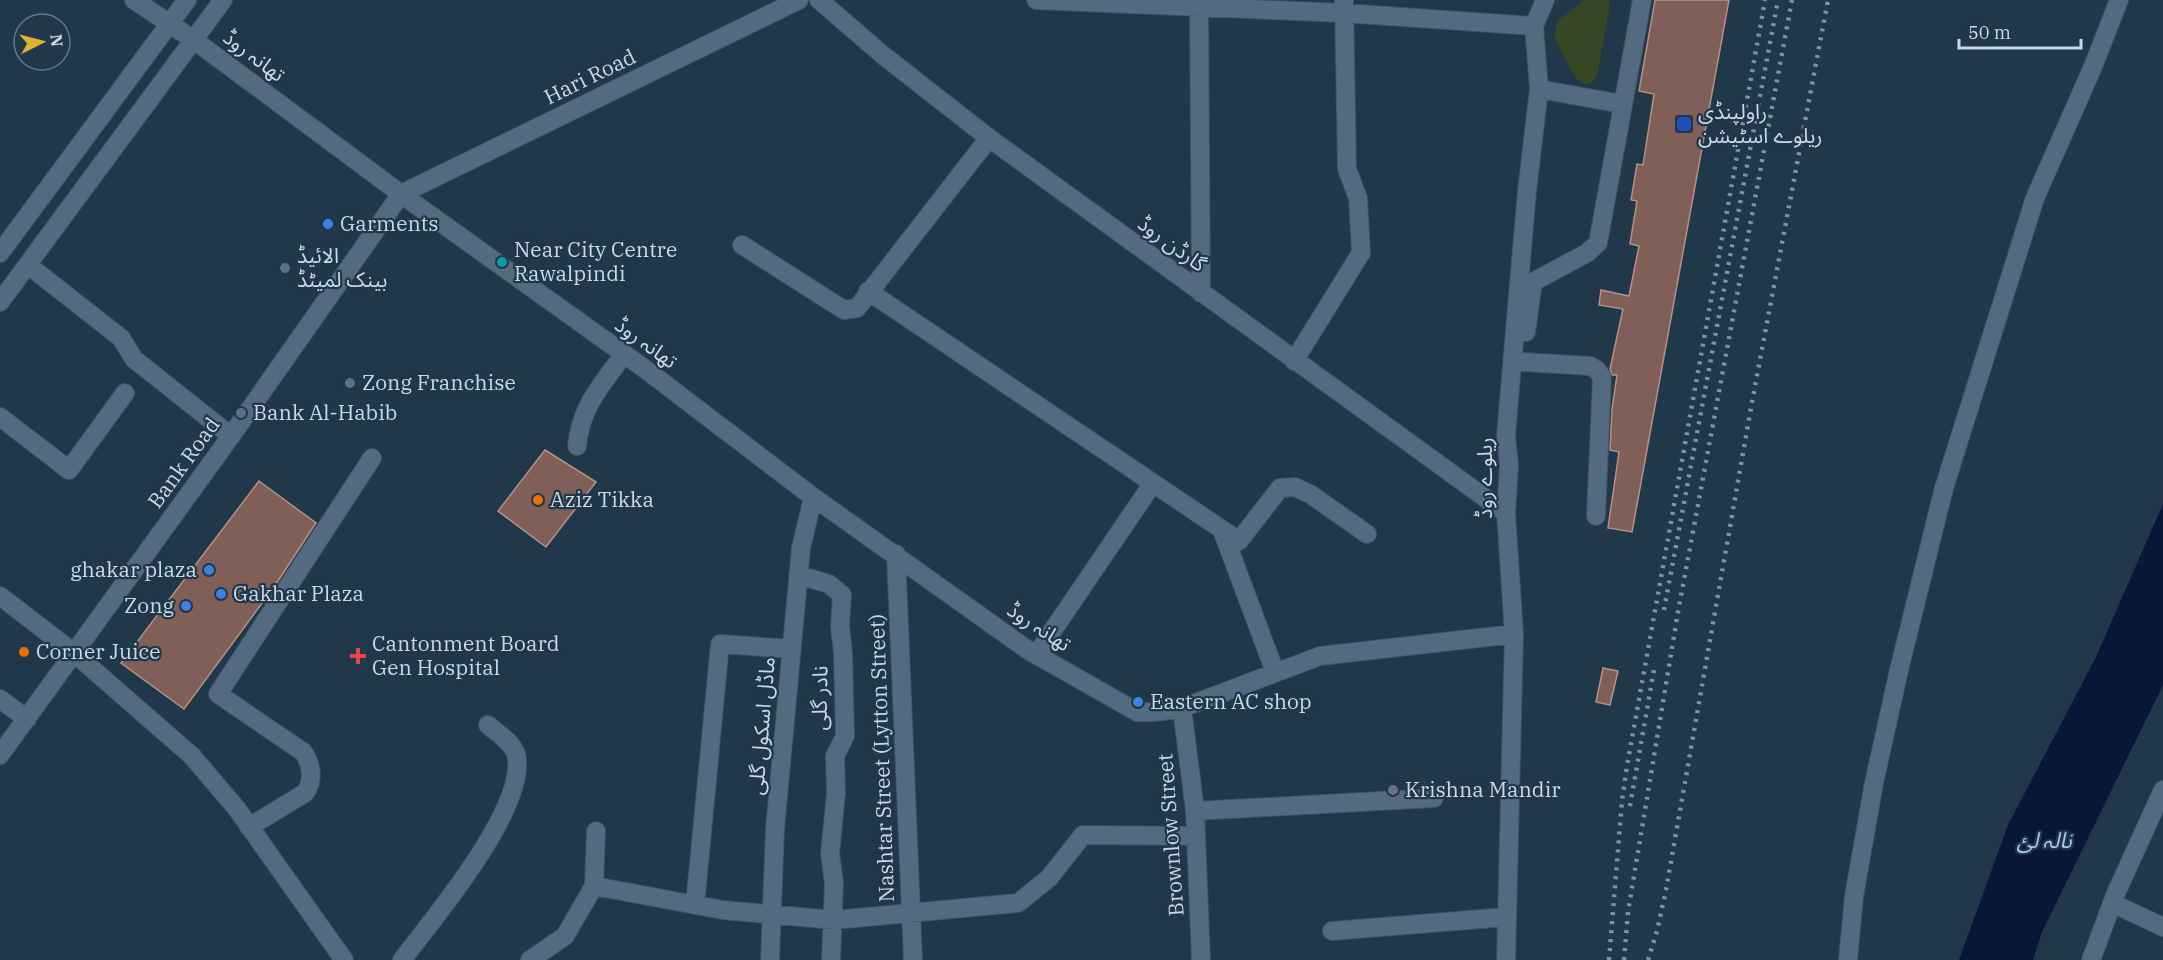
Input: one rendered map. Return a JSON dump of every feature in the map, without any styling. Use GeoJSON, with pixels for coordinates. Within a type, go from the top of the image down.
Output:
{"type":"FeatureCollection","features":[{"type":"Feature","properties":{"kind":"street","name":"تھانہ روڈ"},"geometry":{"type":"LineString","coordinates":[[134,0],[194,40],[401,194],[624,354],[813,497],[1036,655],[1137,712],[1182,708]]}},
{"type":"Feature","properties":{"kind":"street"},"geometry":{"type":"LineString","coordinates":[[0,253],[187,0]]}},
{"type":"Feature","properties":{"kind":"street"},"geometry":{"type":"LineString","coordinates":[[0,302],[223,0]]}},
{"type":"Feature","properties":{"kind":"street","name":"Hari Road"},"geometry":{"type":"LineString","coordinates":[[401,194],[799,0]]}},
{"type":"Feature","properties":{"kind":"street","name":"گارڈن روڈ"},"geometry":{"type":"LineString","coordinates":[[819,0],[884,56],[989,138],[1506,513]]}},
{"type":"Feature","properties":{"kind":"street"},"geometry":{"type":"LineString","coordinates":[[1036,0],[1199,7],[1344,7],[1534,26]]}},
{"type":"Feature","properties":{"kind":"street","name":"ریلوے روڈ"},"geometry":{"type":"LineString","coordinates":[[1506,960],[1515,634],[1506,513],[1509,466],[1506,435],[1527,191],[1539,89],[1534,26],[1545,0]]}},
{"type":"Feature","properties":{"kind":"street"},"geometry":{"type":"LineString","coordinates":[[1509,466],[1517,434],[1533,282],[1587,253],[1598,243],[1641,0]]}},
{"type":"Feature","properties":{"kind":"street"},"geometry":{"type":"LineString","coordinates":[[1848,960],[1854,896],[1874,783],[1944,488],[2035,198],[2092,69],[2119,0]]}},
{"type":"Feature","properties":{"kind":"street"},"geometry":{"type":"LineString","coordinates":[[1199,7],[1201,293]]}},
{"type":"Feature","properties":{"kind":"street"},"geometry":{"type":"LineString","coordinates":[[1294,361],[1361,253],[1358,198],[1347,169],[1344,7]]}},
{"type":"Feature","properties":{"kind":"street"},"geometry":{"type":"LineString","coordinates":[[1539,89],[1622,104]]}},
{"type":"Feature","properties":{"kind":"street"},"geometry":{"type":"LineString","coordinates":[[742,245],[844,310],[857,308],[989,138]]}},
{"type":"Feature","properties":{"kind":"street","name":"Bank Road"},"geometry":{"type":"LineString","coordinates":[[0,755],[231,436],[401,194]]}},
{"type":"Feature","properties":{"kind":"street"},"geometry":{"type":"LineString","coordinates":[[28,265],[121,338],[134,358],[231,436]]}},
{"type":"Feature","properties":{"kind":"street"},"geometry":{"type":"LineString","coordinates":[[868,291],[1239,541],[1280,488],[1294,487],[1310,494],[1367,534]]}},
{"type":"Feature","properties":{"kind":"street"},"geometry":{"type":"LineString","coordinates":[[577,446],[579,427],[586,408],[624,354]]}},
{"type":"Feature","properties":{"kind":"street"},"geometry":{"type":"LineString","coordinates":[[1523,362],[1590,366],[1602,377],[1596,516]]}},
{"type":"Feature","properties":{"kind":"street"},"geometry":{"type":"LineString","coordinates":[[0,417],[69,470],[125,393]]}},
{"type":"Feature","properties":{"kind":"street"},"geometry":{"type":"LineString","coordinates":[[249,827],[305,793],[310,785],[310,763],[303,752],[218,694],[372,458]]}},
{"type":"Feature","properties":{"kind":"street"},"geometry":{"type":"LineString","coordinates":[[1036,655],[1153,483]]}},
{"type":"Feature","properties":{"kind":"street","name":"ماڈل اسکول گلی"},"geometry":{"type":"LineString","coordinates":[[770,960],[775,829],[798,575],[801,548],[813,497]]}},
{"type":"Feature","properties":{"kind":"street"},"geometry":{"type":"LineString","coordinates":[[1222,530],[1275,672]]}},
{"type":"Feature","properties":{"kind":"street","name":"Nashtar Street (Lytton Street)"},"geometry":{"type":"LineString","coordinates":[[896,554],[913,960]]}},
{"type":"Feature","properties":{"kind":"street","name":"نادر گلی"},"geometry":{"type":"LineString","coordinates":[[798,575],[829,584],[842,595],[840,627],[843,653],[845,736],[835,756],[836,803],[830,854],[834,883],[831,960]]}},
{"type":"Feature","properties":{"kind":"street"},"geometry":{"type":"LineString","coordinates":[[0,596],[74,653],[192,756],[237,809],[344,960]]}},
{"type":"Feature","properties":{"kind":"street"},"geometry":{"type":"LineString","coordinates":[[1182,708],[1320,656],[1515,634]]}},
{"type":"Feature","properties":{"kind":"street"},"geometry":{"type":"LineString","coordinates":[[695,905],[720,644],[792,649]]}},
{"type":"Feature","properties":{"kind":"street"},"geometry":{"type":"LineString","coordinates":[[0,699],[27,718]]}},
{"type":"Feature","properties":{"kind":"street","name":"Brownlow Street"},"geometry":{"type":"LineString","coordinates":[[1182,708],[1195,811],[1201,960]]}},
{"type":"Feature","properties":{"kind":"street"},"geometry":{"type":"LineString","coordinates":[[402,960],[486,848],[514,784],[517,761],[513,747],[488,725]]}},
{"type":"Feature","properties":{"kind":"street"},"geometry":{"type":"LineString","coordinates":[[2091,960],[2112,903],[2163,790]]}},
{"type":"Feature","properties":{"kind":"street"},"geometry":{"type":"LineString","coordinates":[[1195,811],[1434,798]]}},
{"type":"Feature","properties":{"kind":"street"},"geometry":{"type":"LineString","coordinates":[[530,960],[565,936],[594,886],[596,831]]}},
{"type":"Feature","properties":{"kind":"street"},"geometry":{"type":"LineString","coordinates":[[594,886],[695,905],[772,915],[834,920],[911,914],[1018,903],[1049,878],[1083,835],[1196,836]]}},
{"type":"Feature","properties":{"kind":"street"},"geometry":{"type":"LineString","coordinates":[[2112,903],[2163,927]]}},
{"type":"Feature","properties":{"kind":"street"},"geometry":{"type":"LineString","coordinates":[[1332,931],[1506,917]]}},
{"type":"Feature","properties":{"kind":"green space"},"geometry":{"type":"Polygon","coordinates":[[[1584,0],[1609,0],[1610,4],[1597,76],[1592,82],[1586,84],[1575,77],[1554,38],[1557,21],[1584,0]]]}},
{"type":"Feature","properties":{"kind":"water","name":"نالہ لئ"},"geometry":{"type":"Polygon","coordinates":[[[2163,504],[2163,685],[2042,932],[2033,960],[1959,960],[2008,825],[2096,657],[2163,504]]]}},
{"type":"Feature","properties":{"kind":"building"},"geometry":{"type":"Polygon","coordinates":[[[1655,0],[1729,0],[1632,532],[1608,528],[1619,452],[1610,450],[1612,409],[1617,375],[1612,375],[1610,369],[1623,309],[1599,305],[1601,290],[1629,296],[1639,246],[1630,244],[1637,201],[1631,200],[1637,164],[1643,165],[1654,94],[1639,91],[1655,0]]]}},
{"type":"Feature","properties":{"kind":"building"},"geometry":{"type":"Polygon","coordinates":[[[545,450],[596,482],[546,547],[498,511],[545,450]]]}},
{"type":"Feature","properties":{"kind":"building","name":"Gakhar Plaza"},"geometry":{"type":"Polygon","coordinates":[[[259,481],[316,523],[274,587],[184,709],[121,663],[259,481]]]}},
{"type":"Feature","properties":{"kind":"building"},"geometry":{"type":"Polygon","coordinates":[[[1603,668],[1618,671],[1610,705],[1596,702],[1603,668]]]}},
{"type":"Feature","properties":{"kind":"railway"},"geometry":{"type":"LineString","coordinates":[[1609,960],[1627,766],[1765,0]]}},
{"type":"Feature","properties":{"kind":"railway"},"geometry":{"type":"LineString","coordinates":[[1664,610],[1778,0]]}},
{"type":"Feature","properties":{"kind":"railway"},"geometry":{"type":"LineString","coordinates":[[1624,960],[1628,912],[1678,612],[1792,0]]}},
{"type":"Feature","properties":{"kind":"railway"},"geometry":{"type":"LineString","coordinates":[[1648,960],[1666,890],[1752,402],[1828,0]]}},
{"type":"Feature","properties":{"kind":"railway"},"geometry":{"type":"LineString","coordinates":[[1630,806],[1655,664]]}},
{"type":"Feature","properties":{"kind":"place","name":"راولپنڈی ریلوے اسٹیشن"},"geometry":{"type":"Point","coordinates":[1684,124]}},
{"type":"Feature","properties":{"kind":"place","name":"Garments"},"geometry":{"type":"Point","coordinates":[328,224]}},
{"type":"Feature","properties":{"kind":"place","name":"Near City Centre Rawalpindi"},"geometry":{"type":"Point","coordinates":[502,262]}},
{"type":"Feature","properties":{"kind":"place","name":"الائیڈ بینک لمیٹڈ"},"geometry":{"type":"Point","coordinates":[285,268]}},
{"type":"Feature","properties":{"kind":"place","name":"Zong Franchise"},"geometry":{"type":"Point","coordinates":[350,383]}},
{"type":"Feature","properties":{"kind":"place","name":"Bank Al-Habib"},"geometry":{"type":"Point","coordinates":[241,413]}},
{"type":"Feature","properties":{"kind":"place","name":"Aziz Tikka"},"geometry":{"type":"Point","coordinates":[538,500]}},
{"type":"Feature","properties":{"kind":"place","name":"ghakar plaza"},"geometry":{"type":"Point","coordinates":[209,570]}},
{"type":"Feature","properties":{"kind":"place","name":"Gakhar Plaza"},"geometry":{"type":"Point","coordinates":[221,594]}},
{"type":"Feature","properties":{"kind":"place","name":"Zong"},"geometry":{"type":"Point","coordinates":[186,606]}},
{"type":"Feature","properties":{"kind":"place","name":"Corner Juice"},"geometry":{"type":"Point","coordinates":[24,652]}},
{"type":"Feature","properties":{"kind":"place","name":"Cantonment Board Gen Hospital"},"geometry":{"type":"Point","coordinates":[358,656]}},
{"type":"Feature","properties":{"kind":"place","name":"Eastern AC shop"},"geometry":{"type":"Point","coordinates":[1138,702]}},
{"type":"Feature","properties":{"kind":"place","name":"Krishna Mandir"},"geometry":{"type":"Point","coordinates":[1393,790]}}]}
